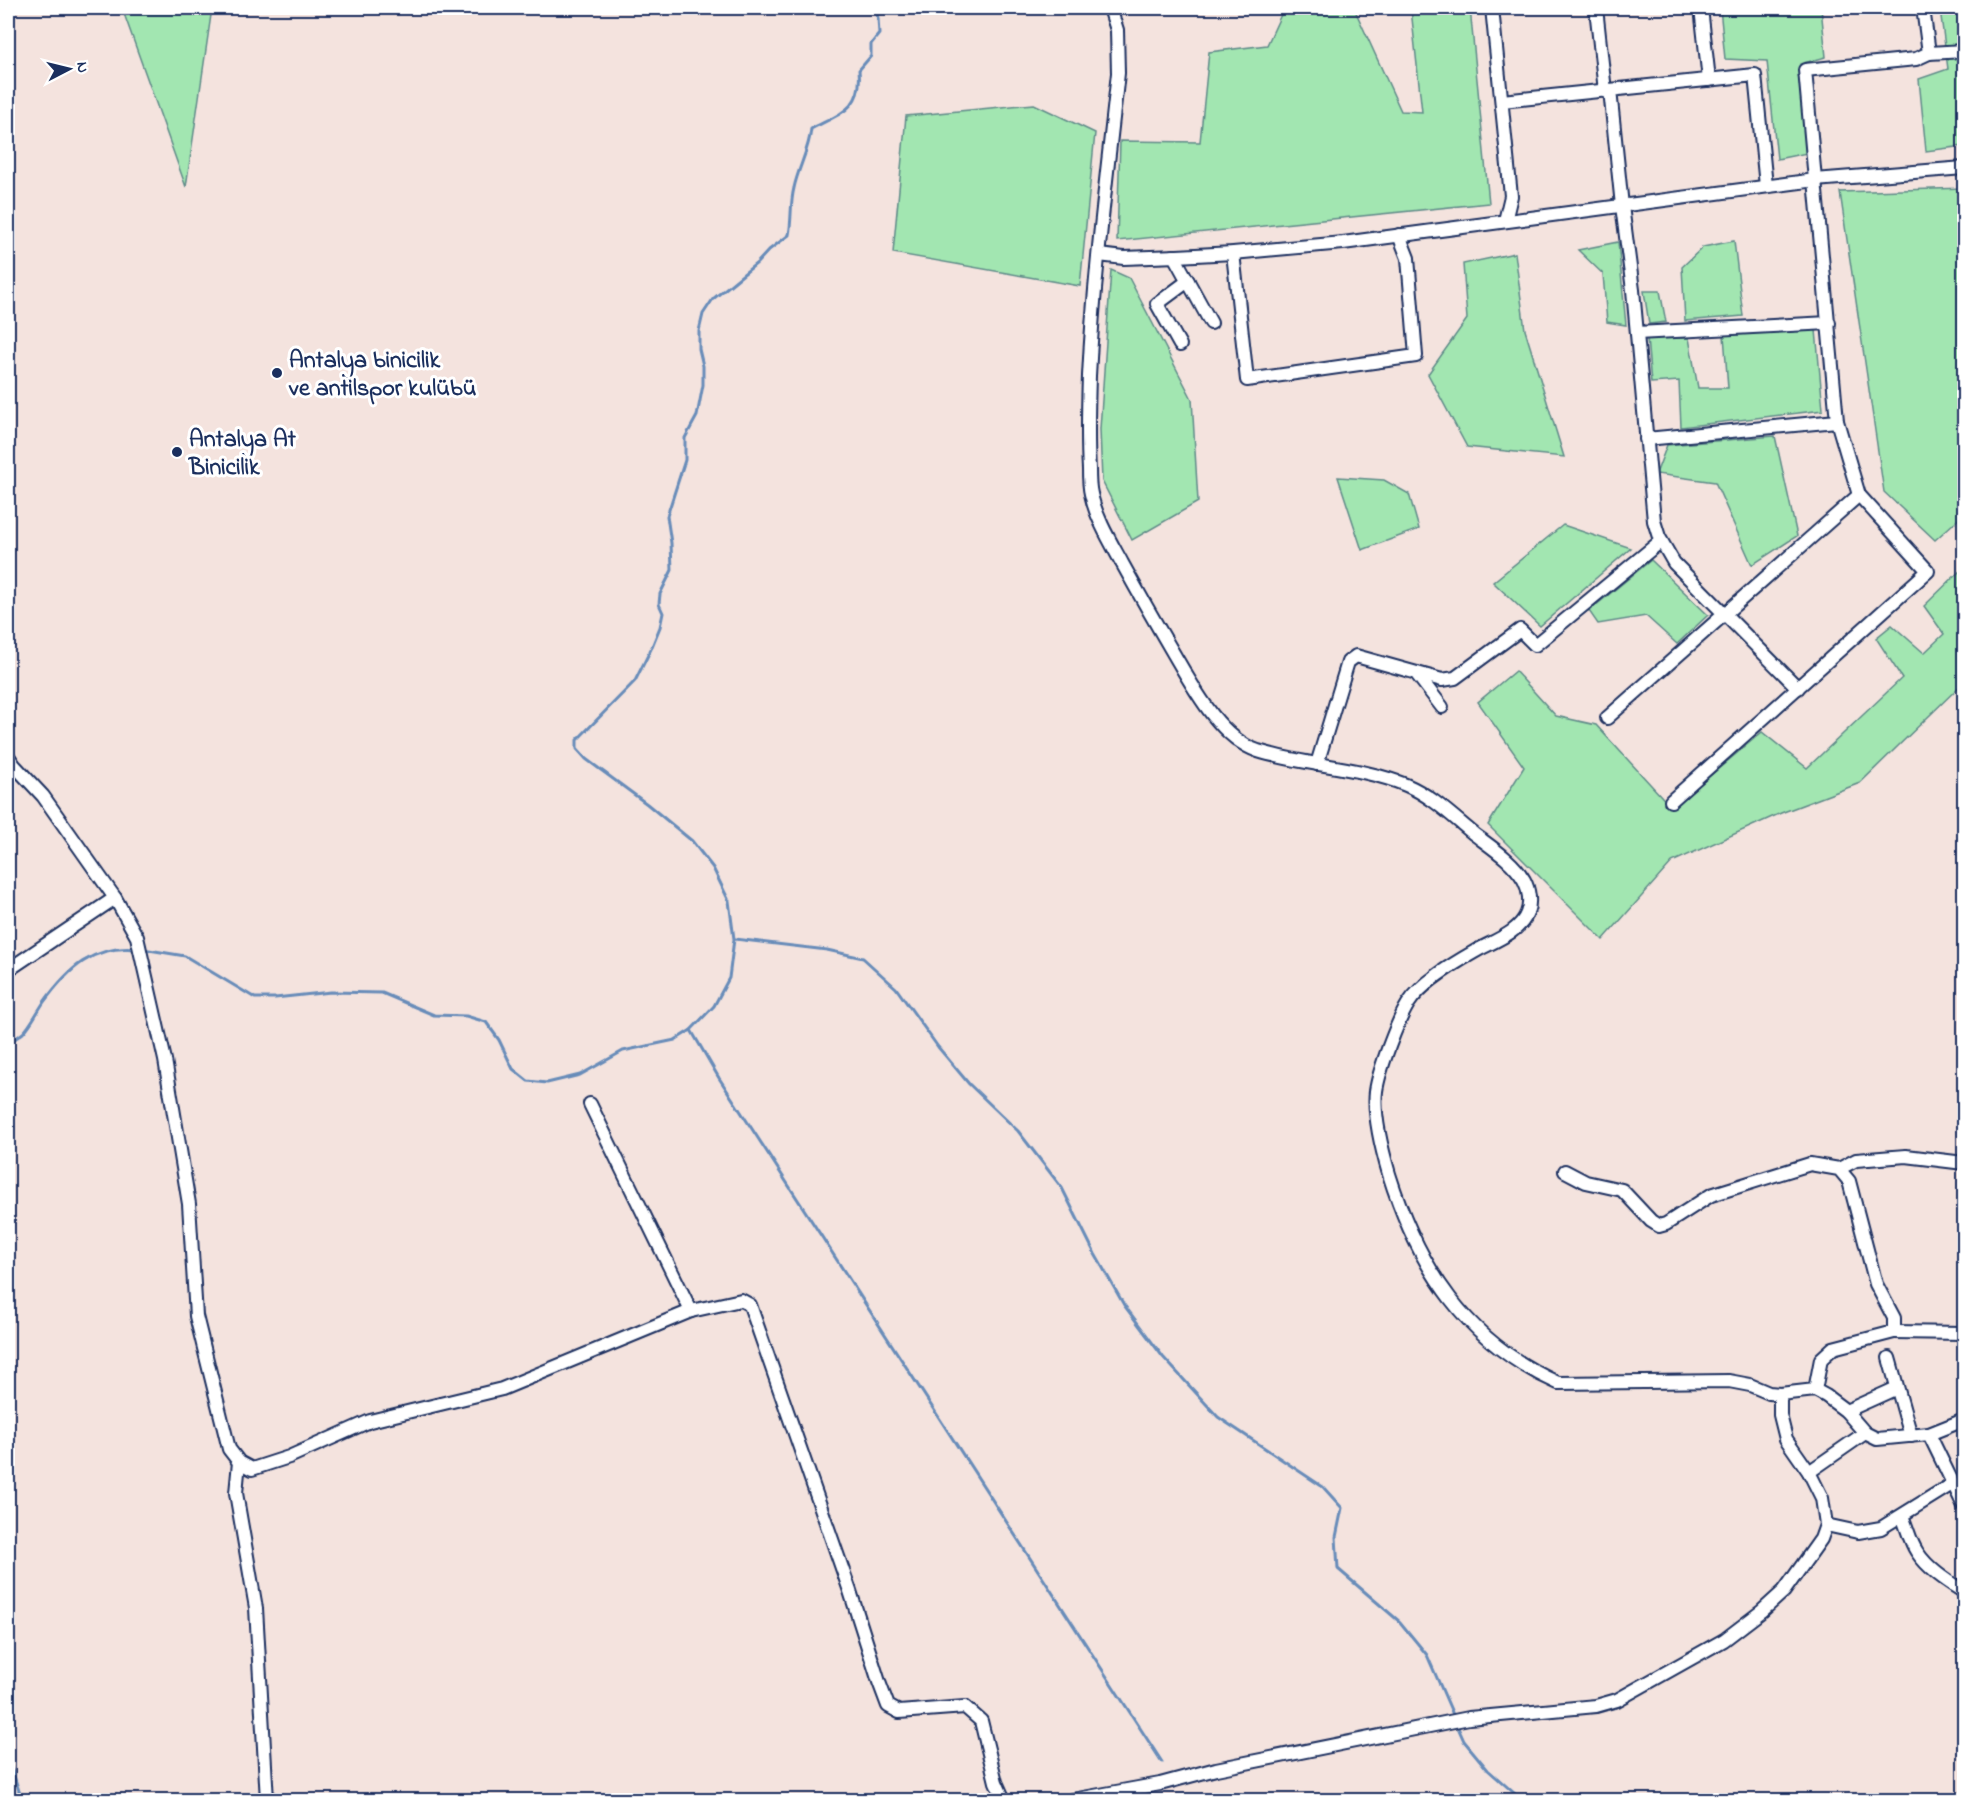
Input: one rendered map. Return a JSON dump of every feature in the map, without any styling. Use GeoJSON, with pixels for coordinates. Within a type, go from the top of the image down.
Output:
{"type":"FeatureCollection","features":[{"type":"Feature","properties":{"kind":"street"},"geometry":{"type":"LineString","coordinates":[[1110,8],[1117,30],[1118,73],[1090,343],[1087,449],[1091,494],[1101,524],[1182,668],[1218,723],[1244,746],[1317,764],[1368,773],[1406,785],[1428,796],[1510,863],[1524,880],[1529,896],[1527,914],[1513,930],[1468,956],[1420,989],[1407,1006],[1384,1063],[1377,1091],[1376,1108],[1383,1155],[1400,1211],[1414,1243],[1443,1291],[1459,1312],[1504,1353],[1536,1374],[1558,1383],[1729,1381],[1750,1385],[1779,1395],[1815,1390],[1846,1411],[1864,1433],[1877,1439],[1929,1434],[1965,1420]]}},
{"type":"Feature","properties":{"kind":"street"},"geometry":{"type":"LineString","coordinates":[[1492,8],[1511,196],[1504,221]]}},
{"type":"Feature","properties":{"kind":"street"},"geometry":{"type":"LineString","coordinates":[[1596,8],[1633,290],[1653,521],[1674,563],[1798,688]]}},
{"type":"Feature","properties":{"kind":"street"},"geometry":{"type":"LineString","coordinates":[[1701,8],[1709,80]]}},
{"type":"Feature","properties":{"kind":"street"},"geometry":{"type":"LineString","coordinates":[[1923,8],[1929,52]]}},
{"type":"Feature","properties":{"kind":"street"},"geometry":{"type":"LineString","coordinates":[[1671,801],[1928,571],[1859,495],[1837,421],[1805,70],[1916,58],[1929,52],[1965,51]]}},
{"type":"Feature","properties":{"kind":"street"},"geometry":{"type":"LineString","coordinates":[[1502,101],[1755,75],[1766,186]]}},
{"type":"Feature","properties":{"kind":"street"},"geometry":{"type":"LineString","coordinates":[[1099,255],[1124,258],[1174,256],[1343,243],[1815,180],[1965,168]]}},
{"type":"Feature","properties":{"kind":"street"},"geometry":{"type":"LineString","coordinates":[[1233,253],[1247,380],[1416,356],[1408,258],[1399,235]]}},
{"type":"Feature","properties":{"kind":"street"},"geometry":{"type":"LineString","coordinates":[[1174,256],[1211,323]]}},
{"type":"Feature","properties":{"kind":"street"},"geometry":{"type":"LineString","coordinates":[[1180,345],[1156,304],[1188,281]]}},
{"type":"Feature","properties":{"kind":"street"},"geometry":{"type":"LineString","coordinates":[[1637,333],[1829,322]]}},
{"type":"Feature","properties":{"kind":"street"},"geometry":{"type":"LineString","coordinates":[[1646,439],[1837,421]]}},
{"type":"Feature","properties":{"kind":"street"},"geometry":{"type":"LineString","coordinates":[[1607,718],[1859,495]]}},
{"type":"Feature","properties":{"kind":"street"},"geometry":{"type":"LineString","coordinates":[[1317,764],[1348,662],[1356,656],[1442,680],[1455,678],[1520,630],[1535,645],[1661,541]]}},
{"type":"Feature","properties":{"kind":"street"},"geometry":{"type":"LineString","coordinates":[[1416,673],[1442,707]]}},
{"type":"Feature","properties":{"kind":"street"},"geometry":{"type":"LineString","coordinates":[[8,756],[43,796],[115,898],[137,938],[165,1060],[189,1204],[196,1317],[229,1449],[239,1462],[252,1468],[288,1457],[370,1421],[502,1389],[691,1311],[741,1300],[750,1305],[888,1706],[899,1712],[965,1707],[981,1721],[996,1782],[1004,1800]]}},
{"type":"Feature","properties":{"kind":"street"},"geometry":{"type":"LineString","coordinates":[[8,970],[115,898]]}},
{"type":"Feature","properties":{"kind":"street"},"geometry":{"type":"LineString","coordinates":[[590,1104],[691,1311]]}},
{"type":"Feature","properties":{"kind":"street"},"geometry":{"type":"LineString","coordinates":[[1565,1171],[1586,1182],[1622,1190],[1651,1221],[1659,1226],[1666,1224],[1711,1195],[1810,1164],[1839,1169],[1856,1160],[1906,1156],[1965,1163]]}},
{"type":"Feature","properties":{"kind":"street"},"geometry":{"type":"LineString","coordinates":[[1839,1169],[1849,1181],[1876,1284],[1894,1318],[1894,1332]]}},
{"type":"Feature","properties":{"kind":"street"},"geometry":{"type":"LineString","coordinates":[[1815,1390],[1821,1359],[1833,1348],[1894,1332],[1965,1333]]}},
{"type":"Feature","properties":{"kind":"street"},"geometry":{"type":"LineString","coordinates":[[1889,1359],[1911,1436]]}},
{"type":"Feature","properties":{"kind":"street"},"geometry":{"type":"LineString","coordinates":[[1846,1411],[1897,1388]]}},
{"type":"Feature","properties":{"kind":"street"},"geometry":{"type":"LineString","coordinates":[[1072,1800],[1160,1784],[1216,1769],[1469,1718],[1596,1706],[1617,1700],[1724,1641],[1784,1591],[1821,1539],[1827,1526],[1822,1498],[1809,1472],[1786,1439],[1780,1415],[1779,1395]]}},
{"type":"Feature","properties":{"kind":"street"},"geometry":{"type":"LineString","coordinates":[[1809,1472],[1864,1433]]}},
{"type":"Feature","properties":{"kind":"street"},"geometry":{"type":"LineString","coordinates":[[1929,1434],[1965,1506]]}},
{"type":"Feature","properties":{"kind":"street"},"geometry":{"type":"LineString","coordinates":[[239,1462],[236,1493],[256,1608],[267,1800]]}},
{"type":"Feature","properties":{"kind":"street"},"geometry":{"type":"LineString","coordinates":[[1827,1526],[1858,1532],[1881,1528],[1952,1484]]}},
{"type":"Feature","properties":{"kind":"street"},"geometry":{"type":"LineString","coordinates":[[1902,1516],[1915,1550],[1925,1562],[1965,1592]]}},
{"type":"Feature","properties":{"kind":"green space"},"geometry":{"type":"Polygon","coordinates":[[[122,8],[212,8],[186,187],[122,8]]]}},
{"type":"Feature","properties":{"kind":"green space"},"geometry":{"type":"Polygon","coordinates":[[[1284,8],[1354,8],[1401,111],[1422,112],[1411,9],[1470,8],[1489,203],[1117,241],[1120,141],[1200,142],[1209,52],[1267,45],[1284,8]]]}},
{"type":"Feature","properties":{"kind":"green space"},"geometry":{"type":"Polygon","coordinates":[[[1720,8],[1821,8],[1826,57],[1800,64],[1807,153],[1777,159],[1767,61],[1725,59],[1720,8]]]}},
{"type":"Feature","properties":{"kind":"green space"},"geometry":{"type":"Polygon","coordinates":[[[1964,8],[1964,146],[1926,151],[1919,79],[1948,69],[1940,9],[1964,8]]]}},
{"type":"Feature","properties":{"kind":"green space"},"geometry":{"type":"Polygon","coordinates":[[[1034,104],[1095,133],[1080,286],[893,253],[906,116],[1034,104]]]}},
{"type":"Feature","properties":{"kind":"green space"},"geometry":{"type":"Polygon","coordinates":[[[1964,188],[1964,514],[1935,540],[1884,492],[1840,192],[1964,188]]]}},
{"type":"Feature","properties":{"kind":"green space"},"geometry":{"type":"Polygon","coordinates":[[[1734,241],[1743,316],[1685,321],[1682,267],[1703,247],[1734,241]]]}},
{"type":"Feature","properties":{"kind":"green space"},"geometry":{"type":"Polygon","coordinates":[[[1618,242],[1626,325],[1607,322],[1603,274],[1578,250],[1618,242]]]}},
{"type":"Feature","properties":{"kind":"green space"},"geometry":{"type":"Polygon","coordinates":[[[1515,253],[1525,330],[1564,457],[1467,447],[1428,374],[1467,319],[1463,264],[1515,253]]]}},
{"type":"Feature","properties":{"kind":"green space"},"geometry":{"type":"Polygon","coordinates":[[[1111,270],[1129,278],[1192,399],[1198,502],[1132,540],[1102,481],[1100,429],[1111,270]]]}},
{"type":"Feature","properties":{"kind":"green space"},"geometry":{"type":"Polygon","coordinates":[[[1644,291],[1660,291],[1666,322],[1649,324],[1644,291]]]}},
{"type":"Feature","properties":{"kind":"green space"},"geometry":{"type":"Polygon","coordinates":[[[1816,330],[1823,410],[1681,427],[1679,381],[1651,383],[1647,338],[1689,338],[1698,388],[1728,388],[1724,335],[1816,330]]]}},
{"type":"Feature","properties":{"kind":"green space"},"geometry":{"type":"Polygon","coordinates":[[[1775,436],[1797,536],[1752,565],[1715,482],[1656,474],[1667,445],[1775,436]]]}},
{"type":"Feature","properties":{"kind":"green space"},"geometry":{"type":"Polygon","coordinates":[[[1338,477],[1384,480],[1409,494],[1419,529],[1362,550],[1338,477]]]}},
{"type":"Feature","properties":{"kind":"green space"},"geometry":{"type":"Polygon","coordinates":[[[1563,525],[1631,548],[1540,626],[1493,582],[1563,525]]]}},
{"type":"Feature","properties":{"kind":"green space"},"geometry":{"type":"Polygon","coordinates":[[[1651,560],[1708,615],[1677,644],[1646,616],[1598,624],[1589,611],[1651,560]]]}},
{"type":"Feature","properties":{"kind":"green space"},"geometry":{"type":"Polygon","coordinates":[[[1964,567],[1964,682],[1860,783],[1781,813],[1672,862],[1603,940],[1488,825],[1524,767],[1478,702],[1515,671],[1556,716],[1596,725],[1672,808],[1762,732],[1807,768],[1902,678],[1876,638],[1892,625],[1924,653],[1944,634],[1924,606],[1964,567]]]}},
{"type":"Feature","properties":{"kind":"waterway"},"geometry":{"type":"LineString","coordinates":[[143,949],[185,956],[255,998],[331,992],[382,993],[434,1015],[466,1016],[486,1022],[499,1040],[513,1069],[528,1081],[547,1083],[580,1075],[623,1051],[675,1040],[691,1030],[714,1006],[729,978],[734,939],[729,901],[713,868],[692,841],[586,759],[577,749],[577,740],[635,681],[660,627],[663,613],[659,604],[660,594],[672,570],[667,516],[685,460],[685,438],[697,416],[703,385],[703,366],[699,349],[699,331],[703,314],[713,299],[789,235],[793,194],[811,129],[840,114],[853,102],[859,83],[859,70],[871,56],[871,44],[879,34],[875,8]]}},
{"type":"Feature","properties":{"kind":"waterway"},"geometry":{"type":"LineString","coordinates":[[735,939],[827,950],[863,958],[896,988],[938,1047],[969,1084],[1018,1131],[1062,1188],[1124,1305],[1163,1357],[1218,1417],[1323,1487],[1342,1508],[1336,1537],[1338,1569],[1400,1622],[1427,1655],[1454,1717]]}},
{"type":"Feature","properties":{"kind":"waterway"},"geometry":{"type":"LineString","coordinates":[[8,1044],[23,1033],[53,990],[72,970],[94,955],[107,951],[136,949]]}},
{"type":"Feature","properties":{"kind":"waterway"},"geometry":{"type":"LineString","coordinates":[[691,1030],[719,1078],[1162,1762]]}},
{"type":"Feature","properties":{"kind":"waterway"},"geometry":{"type":"LineString","coordinates":[[1456,1723],[1464,1741],[1488,1770],[1522,1800]]}},
{"type":"Feature","properties":{"kind":"waterway"},"geometry":{"type":"LineString","coordinates":[[8,1758],[22,1800]]}},
{"type":"Feature","properties":{"kind":"place","name":"Antalya binicilik ve antilspor kulübü"},"geometry":{"type":"Point","coordinates":[277,373]}},
{"type":"Feature","properties":{"kind":"place","name":"Antalya At Binicilik"},"geometry":{"type":"Point","coordinates":[177,452]}}]}
